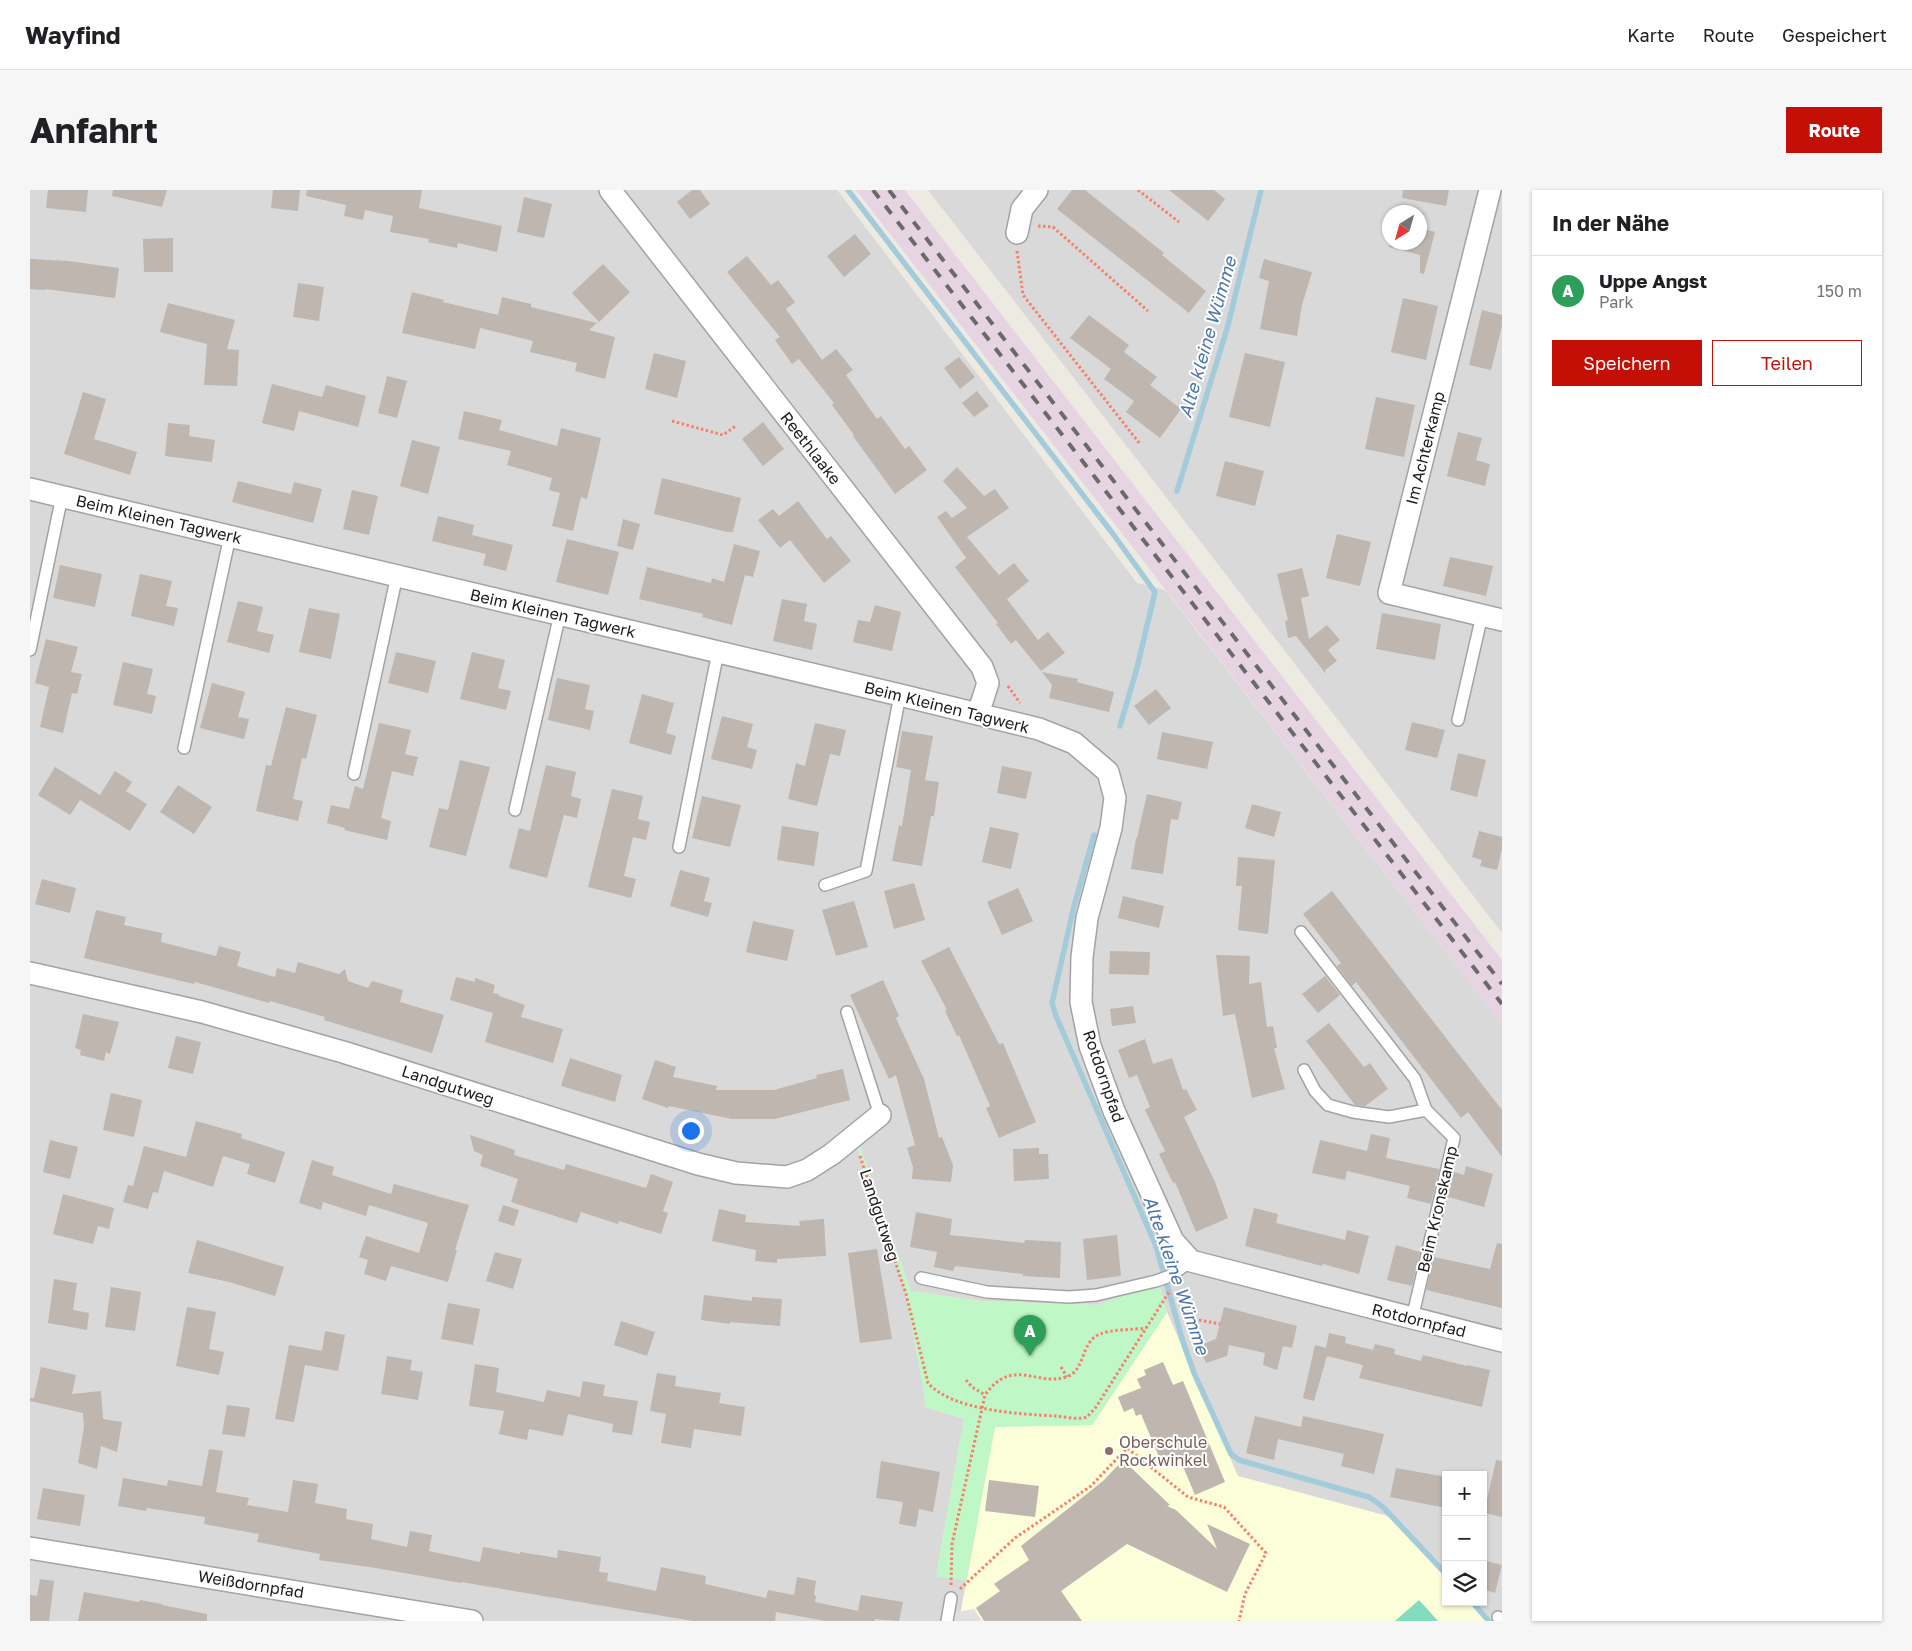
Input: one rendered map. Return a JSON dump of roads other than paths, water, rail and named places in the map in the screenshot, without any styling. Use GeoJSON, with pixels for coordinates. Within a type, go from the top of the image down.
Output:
{"type":"FeatureCollection","features":[{"type":"Feature","properties":{"kind":"street","name":"Reethlaake"},"geometry":{"type":"LineString","coordinates":[[610,190],[982,667],[988,683],[978,714]]}},
{"type":"Feature","properties":{"kind":"street"},"geometry":{"type":"LineString","coordinates":[[1018,228],[1022,209],[1038,190]]}},
{"type":"Feature","properties":{"kind":"street","name":"Im Achterkamp"},"geometry":{"type":"LineString","coordinates":[[1490,190],[1389,593],[1492,618]]}},
{"type":"Feature","properties":{"kind":"street","name":"Beim Kleinen Tagwerk"},"geometry":{"type":"LineString","coordinates":[[30,489],[900,694],[1039,730],[1074,743]]}},
{"type":"Feature","properties":{"kind":"street","name":"Rotdornpfad"},"geometry":{"type":"LineString","coordinates":[[1074,743],[1108,772],[1115,798],[1111,828],[1087,918],[1082,957],[1081,1002],[1090,1046],[1114,1111],[1173,1241],[1191,1261],[1502,1341]]}},
{"type":"Feature","properties":{"kind":"street","name":"Landgutweg"},"geometry":{"type":"LineString","coordinates":[[30,973],[211,1015],[369,1060],[698,1164],[736,1173],[787,1178],[807,1170],[832,1154],[880,1115]]}},
{"type":"Feature","properties":{"kind":"street","name":"Weißdornpfad"},"geometry":{"type":"LineString","coordinates":[[30,1548],[472,1621]]}},
{"type":"Feature","properties":{"kind":"lane"},"geometry":{"type":"LineString","coordinates":[[30,650],[62,496]]}},
{"type":"Feature","properties":{"kind":"lane"},"geometry":{"type":"LineString","coordinates":[[184,748],[230,536]]}},
{"type":"Feature","properties":{"kind":"lane"},"geometry":{"type":"LineString","coordinates":[[354,774],[397,575]]}},
{"type":"Feature","properties":{"kind":"lane"},"geometry":{"type":"LineString","coordinates":[[515,810],[560,614]]}},
{"type":"Feature","properties":{"kind":"lane"},"geometry":{"type":"LineString","coordinates":[[1458,720],[1492,618]]}},
{"type":"Feature","properties":{"kind":"lane"},"geometry":{"type":"LineString","coordinates":[[679,847],[718,652]]}},
{"type":"Feature","properties":{"kind":"lane"},"geometry":{"type":"LineString","coordinates":[[825,886],[866,871],[900,694]]}},
{"type":"Feature","properties":{"kind":"lane","name":"Beim Kronskamp"},"geometry":{"type":"LineString","coordinates":[[1301,932],[1415,1079],[1426,1110],[1454,1138],[1412,1319]]}},
{"type":"Feature","properties":{"kind":"lane"},"geometry":{"type":"LineString","coordinates":[[847,1012],[880,1115]]}},
{"type":"Feature","properties":{"kind":"lane"},"geometry":{"type":"LineString","coordinates":[[1304,1070],[1315,1091],[1328,1105],[1353,1112],[1389,1117],[1426,1110]]}},
{"type":"Feature","properties":{"kind":"lane"},"geometry":{"type":"LineString","coordinates":[[921,1278],[987,1292],[1069,1297],[1096,1295],[1156,1281],[1170,1276],[1191,1261]]}},
{"type":"Feature","properties":{"kind":"lane"},"geometry":{"type":"LineString","coordinates":[[946,1621],[951,1598]]}},
{"type":"Feature","properties":{"kind":"waterway"},"geometry":{"type":"LineString","coordinates":[[848,190],[1113,534],[1155,592],[1137,668],[1120,726]]}},
{"type":"Feature","properties":{"kind":"waterway","name":"Alte kleine Wümme"},"geometry":{"type":"LineString","coordinates":[[1177,491],[1227,329],[1261,190]]}},
{"type":"Feature","properties":{"kind":"waterway","name":"Alte kleine Wümme"},"geometry":{"type":"LineString","coordinates":[[1094,835],[1074,906],[1052,1003],[1156,1246],[1183,1342],[1194,1373],[1231,1454],[1239,1460],[1369,1497],[1383,1507],[1442,1570]]}},
{"type":"Feature","properties":{"kind":"waterway","name":"Alte kleine Wümme"},"geometry":{"type":"LineString","coordinates":[[1476,1606],[1489,1621]]}},
{"type":"Feature","properties":{"kind":"railway"},"geometry":{"type":"LineString","coordinates":[[873,190],[1502,1004]]}},
{"type":"Feature","properties":{"kind":"railway"},"geometry":{"type":"LineString","coordinates":[[889,190],[1502,984]]}},
{"type":"Feature","properties":{"kind":"place","name":"Uppe Angst"},"geometry":{"type":"Point","coordinates":[1030,1356]}},
{"type":"Feature","properties":{"kind":"place","name":"Oberschule Rockwinkel"},"geometry":{"type":"Point","coordinates":[1109,1451]}}]}
